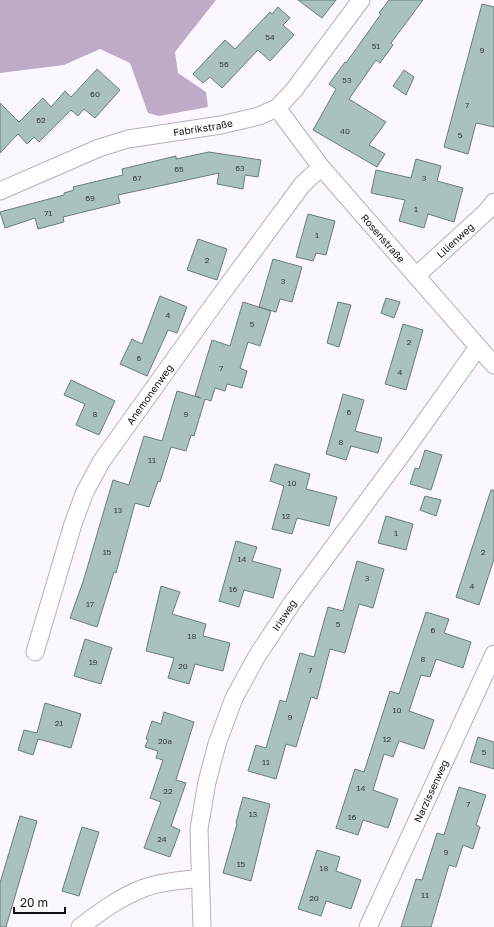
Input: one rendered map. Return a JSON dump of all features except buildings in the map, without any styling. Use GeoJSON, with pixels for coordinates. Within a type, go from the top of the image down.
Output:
{"type":"FeatureCollection","features":[{"type":"Feature","properties":{"kind":"street","name":"Fabrikstraße"},"geometry":{"type":"LineString","coordinates":[[0,191],[99,148],[128,138],[221,125],[259,116],[277,108],[294,90],[361,0]]}},
{"type":"Feature","properties":{"kind":"street","name":"Rosenstraße"},"geometry":{"type":"LineString","coordinates":[[277,108],[321,167],[478,348],[494,364]]}},
{"type":"Feature","properties":{"kind":"street","name":"Anemonenweg"},"geometry":{"type":"LineString","coordinates":[[35,652],[73,524],[84,494],[101,462],[297,191],[321,167]]}},
{"type":"Feature","properties":{"kind":"street","name":"Lilienweg"},"geometry":{"type":"LineString","coordinates":[[416,276],[486,212],[494,202]]}},
{"type":"Feature","properties":{"kind":"street","name":"Irisweg"},"geometry":{"type":"LineString","coordinates":[[202,927],[199,829],[207,782],[217,744],[234,698],[257,656],[292,603],[478,348]]}},
{"type":"Feature","properties":{"kind":"street","name":"Narzissenweg"},"geometry":{"type":"LineString","coordinates":[[368,927],[494,654]]}},
{"type":"Feature","properties":{"kind":"street"},"geometry":{"type":"LineString","coordinates":[[80,927],[114,902],[145,888],[167,882],[200,878]]}},
{"type":"Feature","properties":{"kind":"shaded area"},"geometry":{"type":"Polygon","coordinates":[[[0,0],[216,0],[175,52],[178,73],[206,92],[208,107],[159,116],[148,113],[130,63],[100,49],[64,65],[0,73],[0,0]]]}}]}
